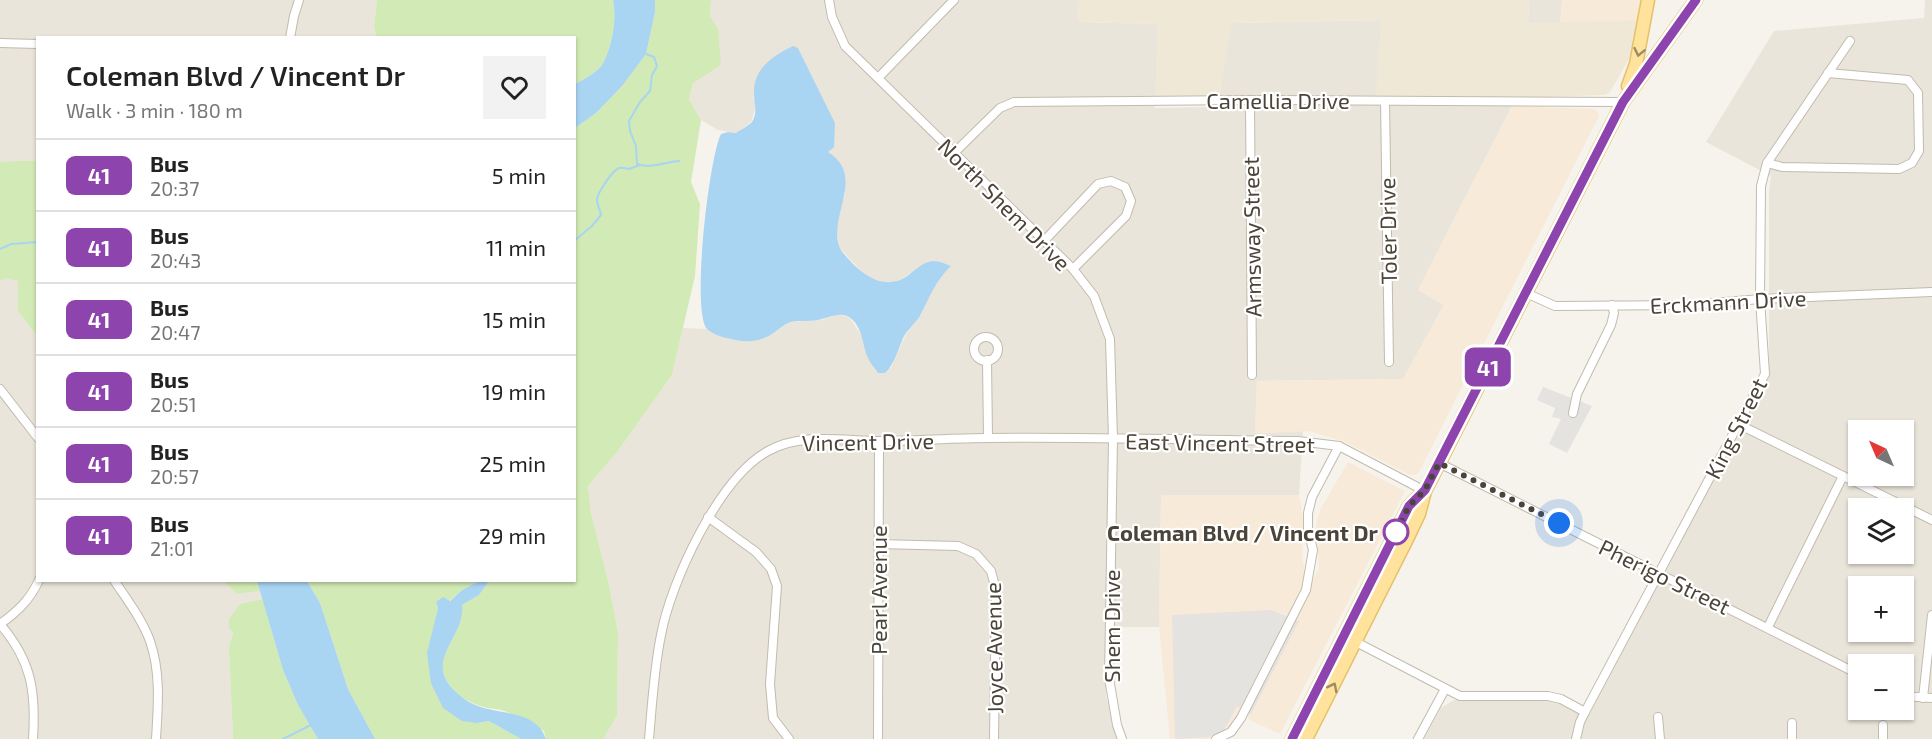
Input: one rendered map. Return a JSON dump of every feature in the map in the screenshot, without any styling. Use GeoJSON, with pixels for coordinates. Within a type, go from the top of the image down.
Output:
{"type":"FeatureCollection","features":[{"type":"Feature","properties":{"kind":"main road"},"geometry":{"type":"LineString","coordinates":[[1306,739],[1417,518],[1425,490],[1623,102],[1636,64],[1648,0]]}},
{"type":"Feature","properties":{"kind":"main road"},"geometry":{"type":"LineString","coordinates":[[1623,102],[1696,0]]}},
{"type":"Feature","properties":{"kind":"main road"},"geometry":{"type":"LineString","coordinates":[[1292,739],[1409,506],[1425,490]]}},
{"type":"Feature","properties":{"kind":"street"},"geometry":{"type":"LineString","coordinates":[[290,36],[299,0]]}},
{"type":"Feature","properties":{"kind":"street","name":"North Shem Drive"},"geometry":{"type":"LineString","coordinates":[[829,0],[832,17],[845,46],[1073,269],[1094,296],[1110,339],[1113,439]]}},
{"type":"Feature","properties":{"kind":"street"},"geometry":{"type":"LineString","coordinates":[[878,78],[954,0]]}},
{"type":"Feature","properties":{"kind":"street","name":"King Street"},"geometry":{"type":"LineString","coordinates":[[1576,739],[1585,712],[1765,374],[1760,299],[1761,186],[1767,163],[1850,41]]}},
{"type":"Feature","properties":{"kind":"street"},"geometry":{"type":"LineString","coordinates":[[0,43],[36,44]]}},
{"type":"Feature","properties":{"kind":"street"},"geometry":{"type":"LineString","coordinates":[[1767,163],[1782,168],[1899,169],[1912,163],[1918,151],[1918,93],[1908,80],[1828,74]]}},
{"type":"Feature","properties":{"kind":"street","name":"Camellia Drive"},"geometry":{"type":"LineString","coordinates":[[954,153],[1000,108],[1014,102],[1250,100],[1623,102]]}},
{"type":"Feature","properties":{"kind":"street","name":"Armsway Street"},"geometry":{"type":"LineString","coordinates":[[1250,100],[1252,375]]}},
{"type":"Feature","properties":{"kind":"street","name":"Toler Drive"},"geometry":{"type":"LineString","coordinates":[[1385,101],[1389,362]]}},
{"type":"Feature","properties":{"kind":"street"},"geometry":{"type":"LineString","coordinates":[[1044,241],[1098,184],[1111,181],[1125,187],[1131,201],[1126,216],[1073,269]]}},
{"type":"Feature","properties":{"kind":"street","name":"Erckmann Drive"},"geometry":{"type":"LineString","coordinates":[[1526,293],[1555,306],[1690,305],[1760,299],[1932,292]]}},
{"type":"Feature","properties":{"kind":"street"},"geometry":{"type":"LineString","coordinates":[[1574,413],[1576,394],[1611,325],[1614,313],[1612,305]]}},
{"type":"Feature","properties":{"kind":"street"},"geometry":{"type":"LineString","coordinates":[[987,360],[988,438]]}},
{"type":"Feature","properties":{"kind":"street"},"geometry":{"type":"LineString","coordinates":[[0,389],[36,435]]}},
{"type":"Feature","properties":{"kind":"street"},"geometry":{"type":"LineString","coordinates":[[1738,424],[1932,520]]}},
{"type":"Feature","properties":{"kind":"street","name":"Vincent Drive"},"geometry":{"type":"LineString","coordinates":[[649,739],[661,635],[667,609],[679,576],[708,517],[736,475],[768,450],[800,440],[1113,439]]}},
{"type":"Feature","properties":{"kind":"street","name":"East Vincent Street"},"geometry":{"type":"LineString","coordinates":[[1113,439],[1298,441],[1339,446],[1425,490]]}},
{"type":"Feature","properties":{"kind":"street","name":"Shem Drive"},"geometry":{"type":"LineString","coordinates":[[1113,439],[1109,678],[1122,739]]}},
{"type":"Feature","properties":{"kind":"street","name":"Pearl Avenue"},"geometry":{"type":"LineString","coordinates":[[878,739],[879,441]]}},
{"type":"Feature","properties":{"kind":"street"},"geometry":{"type":"LineString","coordinates":[[1216,739],[1231,732],[1241,718],[1306,590],[1313,550],[1308,530],[1308,513],[1312,497],[1339,446]]}},
{"type":"Feature","properties":{"kind":"street","name":"Pherigo Street"},"geometry":{"type":"LineString","coordinates":[[1439,463],[1848,669]]}},
{"type":"Feature","properties":{"kind":"street"},"geometry":{"type":"LineString","coordinates":[[1768,627],[1843,476]]}},
{"type":"Feature","properties":{"kind":"street"},"geometry":{"type":"LineString","coordinates":[[708,517],[756,552],[771,569],[777,586],[770,684],[773,718],[789,739]]}},
{"type":"Feature","properties":{"kind":"street","name":"Joyce Avenue"},"geometry":{"type":"LineString","coordinates":[[878,544],[958,546],[976,554],[991,570],[996,590],[994,739]]}},
{"type":"Feature","properties":{"kind":"street"},"geometry":{"type":"LineString","coordinates":[[33,739],[35,699],[30,675],[21,654],[0,624],[20,610],[32,595],[38,582]]}},
{"type":"Feature","properties":{"kind":"street"},"geometry":{"type":"LineString","coordinates":[[115,582],[150,640],[159,690],[156,739]]}},
{"type":"Feature","properties":{"kind":"street"},"geometry":{"type":"LineString","coordinates":[[1923,698],[1932,615]]}},
{"type":"Feature","properties":{"kind":"street"},"geometry":{"type":"LineString","coordinates":[[1356,642],[1460,696],[1548,696],[1561,699],[1585,712]]}},
{"type":"Feature","properties":{"kind":"street"},"geometry":{"type":"LineString","coordinates":[[1418,739],[1445,689]]}},
{"type":"Feature","properties":{"kind":"street"},"geometry":{"type":"LineString","coordinates":[[1914,697],[1932,698]]}},
{"type":"Feature","properties":{"kind":"street"},"geometry":{"type":"LineString","coordinates":[[1658,717],[1660,739]]}},
{"type":"Feature","properties":{"kind":"street"},"geometry":{"type":"LineString","coordinates":[[1792,723],[1792,739]]}},
{"type":"Feature","properties":{"kind":"street"},"geometry":{"type":"LineString","coordinates":[[1883,725],[1883,739]]}},
{"type":"Feature","properties":{"kind":"shaded area"},"geometry":{"type":"Polygon","coordinates":[[[0,0],[377,0],[374,25],[376,36],[36,36],[36,162],[0,163],[0,0]]]}},
{"type":"Feature","properties":{"kind":"shaded area"},"geometry":{"type":"Polygon","coordinates":[[[711,0],[1079,0],[1078,22],[1158,24],[1155,108],[1218,107],[1230,23],[1381,20],[1516,98],[1418,290],[1444,305],[1403,379],[1257,381],[1255,433],[1303,431],[1299,495],[1161,496],[1159,627],[1105,627],[1106,696],[1117,739],[603,739],[617,716],[618,633],[591,513],[588,486],[618,451],[672,375],[683,328],[707,329],[724,337],[771,335],[789,322],[822,320],[838,314],[850,318],[863,338],[868,358],[891,368],[906,334],[921,315],[927,298],[942,274],[951,266],[933,261],[918,267],[892,284],[871,278],[862,272],[839,247],[836,221],[845,194],[828,152],[835,123],[798,48],[753,96],[756,106],[751,122],[736,133],[718,130],[701,120],[689,99],[693,83],[718,30],[710,16],[711,0]]]}},
{"type":"Feature","properties":{"kind":"shaded area"},"geometry":{"type":"Polygon","coordinates":[[[1079,0],[1529,0],[1528,23],[1641,20],[1639,33],[1628,61],[1610,92],[1604,95],[1516,98],[1376,96],[1381,20],[1231,23],[1219,98],[1155,99],[1158,24],[1078,22],[1079,0]]]}},
{"type":"Feature","properties":{"kind":"shaded area"},"geometry":{"type":"Polygon","coordinates":[[[1529,0],[1562,0],[1560,23],[1528,23],[1529,0]]]}},
{"type":"Feature","properties":{"kind":"shaded area"},"geometry":{"type":"Polygon","coordinates":[[[1562,0],[1644,0],[1641,20],[1560,23],[1562,0]]]}},
{"type":"Feature","properties":{"kind":"shaded area"},"geometry":{"type":"Polygon","coordinates":[[[1925,0],[1932,0],[1932,739],[1424,739],[1441,708],[1454,700],[1551,700],[1587,717],[1769,376],[1769,192],[1771,176],[1706,142],[1774,31],[1924,18],[1925,0]]]}},
{"type":"Feature","properties":{"kind":"shaded area"},"geometry":{"type":"Polygon","coordinates":[[[1512,106],[1593,109],[1598,112],[1599,116],[1419,472],[1416,475],[1410,475],[1345,442],[1309,431],[1255,433],[1257,381],[1403,379],[1444,305],[1418,290],[1512,106]]]}},
{"type":"Feature","properties":{"kind":"shaded area"},"geometry":{"type":"Polygon","coordinates":[[[7,277],[18,281],[18,311],[36,335],[36,582],[226,582],[237,594],[259,591],[262,599],[240,604],[229,648],[233,739],[0,739],[0,281],[7,277]]]}},
{"type":"Feature","properties":{"kind":"shaded area"},"geometry":{"type":"Polygon","coordinates":[[[1543,387],[1592,406],[1567,453],[1549,444],[1561,419],[1552,417],[1555,408],[1537,400],[1543,387]]]}},
{"type":"Feature","properties":{"kind":"shaded area"},"geometry":{"type":"Polygon","coordinates":[[[1348,462],[1405,491],[1280,734],[1248,719],[1249,709],[1319,568],[1316,524],[1321,508],[1348,462]]]}},
{"type":"Feature","properties":{"kind":"shaded area"},"geometry":{"type":"Polygon","coordinates":[[[1161,495],[1299,495],[1303,519],[1302,557],[1306,577],[1304,586],[1239,713],[1228,730],[1211,739],[1170,739],[1159,627],[1161,495]]]}},
{"type":"Feature","properties":{"kind":"shaded area"},"geometry":{"type":"Polygon","coordinates":[[[1271,610],[1299,621],[1251,714],[1237,706],[1224,730],[1209,737],[1175,739],[1172,615],[1271,610]]]}},
{"type":"Feature","properties":{"kind":"green space"},"geometry":{"type":"Polygon","coordinates":[[[377,0],[613,0],[614,8],[611,42],[602,65],[576,83],[576,36],[376,36],[374,25],[377,0]]]}},
{"type":"Feature","properties":{"kind":"green space"},"geometry":{"type":"Polygon","coordinates":[[[655,0],[711,0],[710,16],[718,29],[721,65],[693,83],[689,99],[701,120],[691,182],[700,204],[695,276],[672,375],[618,451],[588,486],[591,513],[618,633],[617,716],[603,739],[546,739],[544,731],[512,714],[480,706],[465,699],[446,680],[442,665],[461,619],[462,605],[479,595],[488,582],[576,582],[576,127],[596,113],[623,85],[646,54],[655,12],[655,0]]]}},
{"type":"Feature","properties":{"kind":"green space"},"geometry":{"type":"Polygon","coordinates":[[[36,161],[36,335],[18,311],[18,281],[7,278],[0,281],[0,162],[36,161]]]}},
{"type":"Feature","properties":{"kind":"green space"},"geometry":{"type":"Polygon","coordinates":[[[225,582],[257,582],[283,670],[298,705],[318,739],[233,739],[229,648],[233,632],[229,628],[229,619],[240,604],[262,599],[259,591],[237,594],[225,582]]]}},
{"type":"Feature","properties":{"kind":"green space"},"geometry":{"type":"Polygon","coordinates":[[[308,582],[477,582],[462,590],[449,601],[436,602],[438,608],[434,626],[431,683],[477,723],[489,721],[521,739],[375,739],[348,689],[320,603],[308,582]]]}},
{"type":"Feature","properties":{"kind":"water"},"geometry":{"type":"Polygon","coordinates":[[[613,0],[655,0],[655,12],[646,54],[623,85],[596,113],[576,127],[576,83],[596,71],[606,58],[614,25],[613,0]]]}},
{"type":"Feature","properties":{"kind":"water"},"geometry":{"type":"Polygon","coordinates":[[[793,46],[798,48],[835,123],[834,147],[828,152],[839,162],[846,184],[837,233],[841,251],[865,274],[885,282],[906,277],[922,265],[933,261],[951,266],[937,283],[919,317],[904,336],[894,361],[885,373],[878,373],[871,364],[857,325],[849,317],[838,315],[818,320],[790,322],[769,336],[746,341],[716,335],[707,329],[703,317],[701,266],[703,234],[716,148],[721,134],[736,133],[752,122],[755,112],[754,94],[757,77],[766,64],[793,46]]]}},
{"type":"Feature","properties":{"kind":"water"},"geometry":{"type":"Polygon","coordinates":[[[257,582],[308,582],[320,603],[348,689],[375,739],[318,739],[298,705],[283,670],[257,582]]]}},
{"type":"Feature","properties":{"kind":"water"},"geometry":{"type":"Polygon","coordinates":[[[477,582],[488,582],[479,595],[462,605],[462,617],[444,658],[445,678],[453,689],[469,702],[524,717],[541,729],[546,739],[521,739],[489,721],[477,723],[462,721],[443,708],[431,683],[427,653],[438,608],[436,602],[443,597],[450,601],[462,590],[477,582]]]}},
{"type":"Feature","properties":{"kind":"waterway"},"geometry":{"type":"LineString","coordinates":[[646,54],[654,57],[657,66],[652,75],[650,91],[640,102],[629,121],[636,146],[637,164],[652,166],[679,161]]}},
{"type":"Feature","properties":{"kind":"waterway"},"geometry":{"type":"LineString","coordinates":[[576,239],[601,215],[597,202],[598,197],[602,187],[613,173],[619,168],[629,169],[640,165]]}},
{"type":"Feature","properties":{"kind":"waterway"},"geometry":{"type":"LineString","coordinates":[[0,249],[11,244],[36,242]]}},
{"type":"Feature","properties":{"kind":"waterway"},"geometry":{"type":"LineString","coordinates":[[283,739],[311,725]]}},
{"type":"Feature","properties":{"kind":"bus line","name":"41"},"geometry":{"type":"LineString","coordinates":[[1292,739],[1409,506],[1425,490],[1623,102],[1696,0]]}},
{"type":"Feature","properties":{"kind":"place","name":"Coleman Blvd / Vincent Dr"},"geometry":{"type":"Point","coordinates":[1396,532]}},
{"type":"Feature","properties":{"kind":"route"},"geometry":{"type":"LineString","coordinates":[[1396,532],[1394,536],[1409,506],[1425,490],[1439,463],[1559,523]]}}]}
